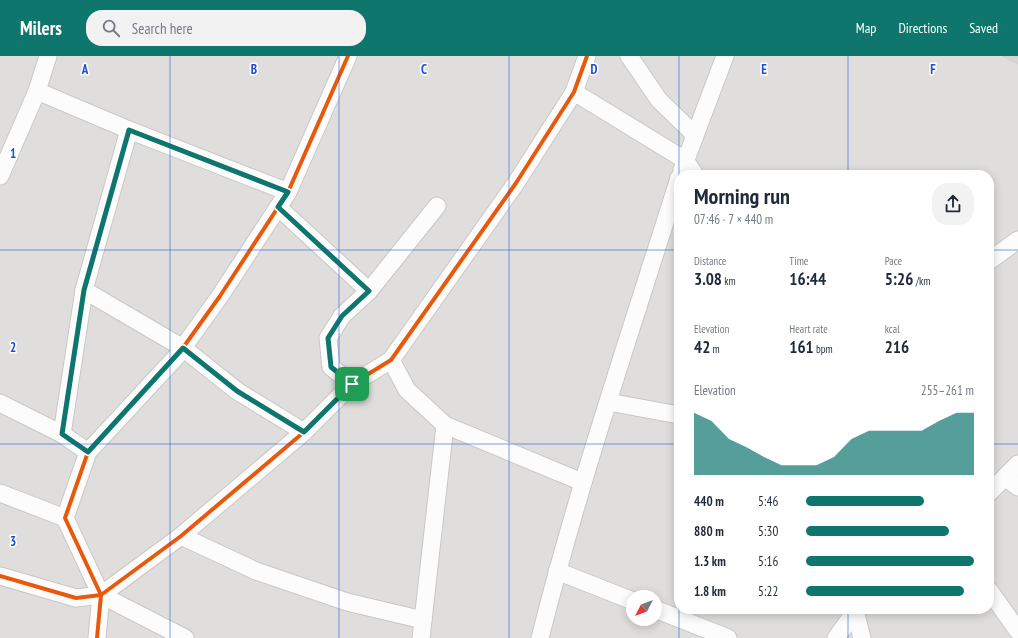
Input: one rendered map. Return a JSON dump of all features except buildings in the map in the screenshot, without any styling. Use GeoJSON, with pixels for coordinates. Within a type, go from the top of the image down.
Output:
{"type":"FeatureCollection","features":[{"type":"Feature","properties":{"kind":"street"},"geometry":{"type":"LineString","coordinates":[[0,176],[37,90],[48,56]]}},
{"type":"Feature","properties":{"kind":"street"},"geometry":{"type":"LineString","coordinates":[[97,638],[101,596],[65,518],[88,452],[183,348],[220,296],[288,192],[348,56]]}},
{"type":"Feature","properties":{"kind":"street"},"geometry":{"type":"LineString","coordinates":[[101,596],[181,536],[304,432],[352,384],[390,360],[516,183],[574,92],[587,56]]}},
{"type":"Feature","properties":{"kind":"street"},"geometry":{"type":"LineString","coordinates":[[629,56],[659,100],[695,135]]}},
{"type":"Feature","properties":{"kind":"street"},"geometry":{"type":"LineString","coordinates":[[574,92],[682,167],[725,56]]}},
{"type":"Feature","properties":{"kind":"street"},"geometry":{"type":"LineString","coordinates":[[37,90],[129,130],[288,192]]}},
{"type":"Feature","properties":{"kind":"street"},"geometry":{"type":"LineString","coordinates":[[62,434],[84,290],[129,130]]}},
{"type":"Feature","properties":{"kind":"street"},"geometry":{"type":"LineString","coordinates":[[540,638],[582,482],[674,194]]}},
{"type":"Feature","properties":{"kind":"street"},"geometry":{"type":"LineString","coordinates":[[352,384],[331,367],[328,338],[342,316],[369,291],[437,206]]}},
{"type":"Feature","properties":{"kind":"street"},"geometry":{"type":"LineString","coordinates":[[278,207],[369,291]]}},
{"type":"Feature","properties":{"kind":"street"},"geometry":{"type":"LineString","coordinates":[[994,257],[1018,240]]}},
{"type":"Feature","properties":{"kind":"street"},"geometry":{"type":"LineString","coordinates":[[84,290],[183,348],[237,391],[304,432]]}},
{"type":"Feature","properties":{"kind":"street"},"geometry":{"type":"LineString","coordinates":[[390,360],[407,390],[445,425],[582,482]]}},
{"type":"Feature","properties":{"kind":"street"},"geometry":{"type":"LineString","coordinates":[[608,402],[674,414]]}},
{"type":"Feature","properties":{"kind":"street"},"geometry":{"type":"LineString","coordinates":[[0,403],[62,434],[88,452]]}},
{"type":"Feature","properties":{"kind":"street"},"geometry":{"type":"LineString","coordinates":[[421,638],[445,425]]}},
{"type":"Feature","properties":{"kind":"street"},"geometry":{"type":"LineString","coordinates":[[994,491],[1012,482],[1018,464]]}},
{"type":"Feature","properties":{"kind":"street"},"geometry":{"type":"LineString","coordinates":[[0,493],[65,518]]}},
{"type":"Feature","properties":{"kind":"street"},"geometry":{"type":"LineString","coordinates":[[181,536],[256,571],[347,602],[423,620]]}},
{"type":"Feature","properties":{"kind":"street"},"geometry":{"type":"LineString","coordinates":[[557,571],[626,598]]}},
{"type":"Feature","properties":{"kind":"street"},"geometry":{"type":"LineString","coordinates":[[0,576],[76,598],[101,596],[185,638]]}},
{"type":"Feature","properties":{"kind":"street"},"geometry":{"type":"LineString","coordinates":[[994,597],[1018,631]]}},
{"type":"Feature","properties":{"kind":"street"},"geometry":{"type":"LineString","coordinates":[[662,613],[728,638]]}},
{"type":"Feature","properties":{"kind":"street"},"geometry":{"type":"LineString","coordinates":[[836,638],[853,614]]}},
{"type":"Feature","properties":{"kind":"street"},"geometry":{"type":"LineString","coordinates":[[857,614],[862,638]]}},
{"type":"Feature","properties":{"kind":"shaded area"},"geometry":{"type":"Polygon","coordinates":[[[0,56],[1018,56],[1018,638],[0,638],[0,56]]]}},
{"type":"Feature","properties":{"kind":"cycle path"},"geometry":{"type":"LineString","coordinates":[[97,638],[101,595],[65,518],[88,452],[177,356],[220,296],[288,192],[348,56]]}},
{"type":"Feature","properties":{"kind":"cycle path"},"geometry":{"type":"LineString","coordinates":[[0,576],[76,598],[101,595],[181,536],[304,432],[352,384],[391,360],[516,183],[574,92],[587,56]]}},
{"type":"Feature","properties":{"kind":"route"},"geometry":{"type":"LineString","coordinates":[[129,130],[288,192],[278,207],[369,291],[342,316],[328,338],[331,367],[352,384],[304,432],[237,391],[183,348],[88,452],[62,434],[84,290],[129,130]]}}]}
